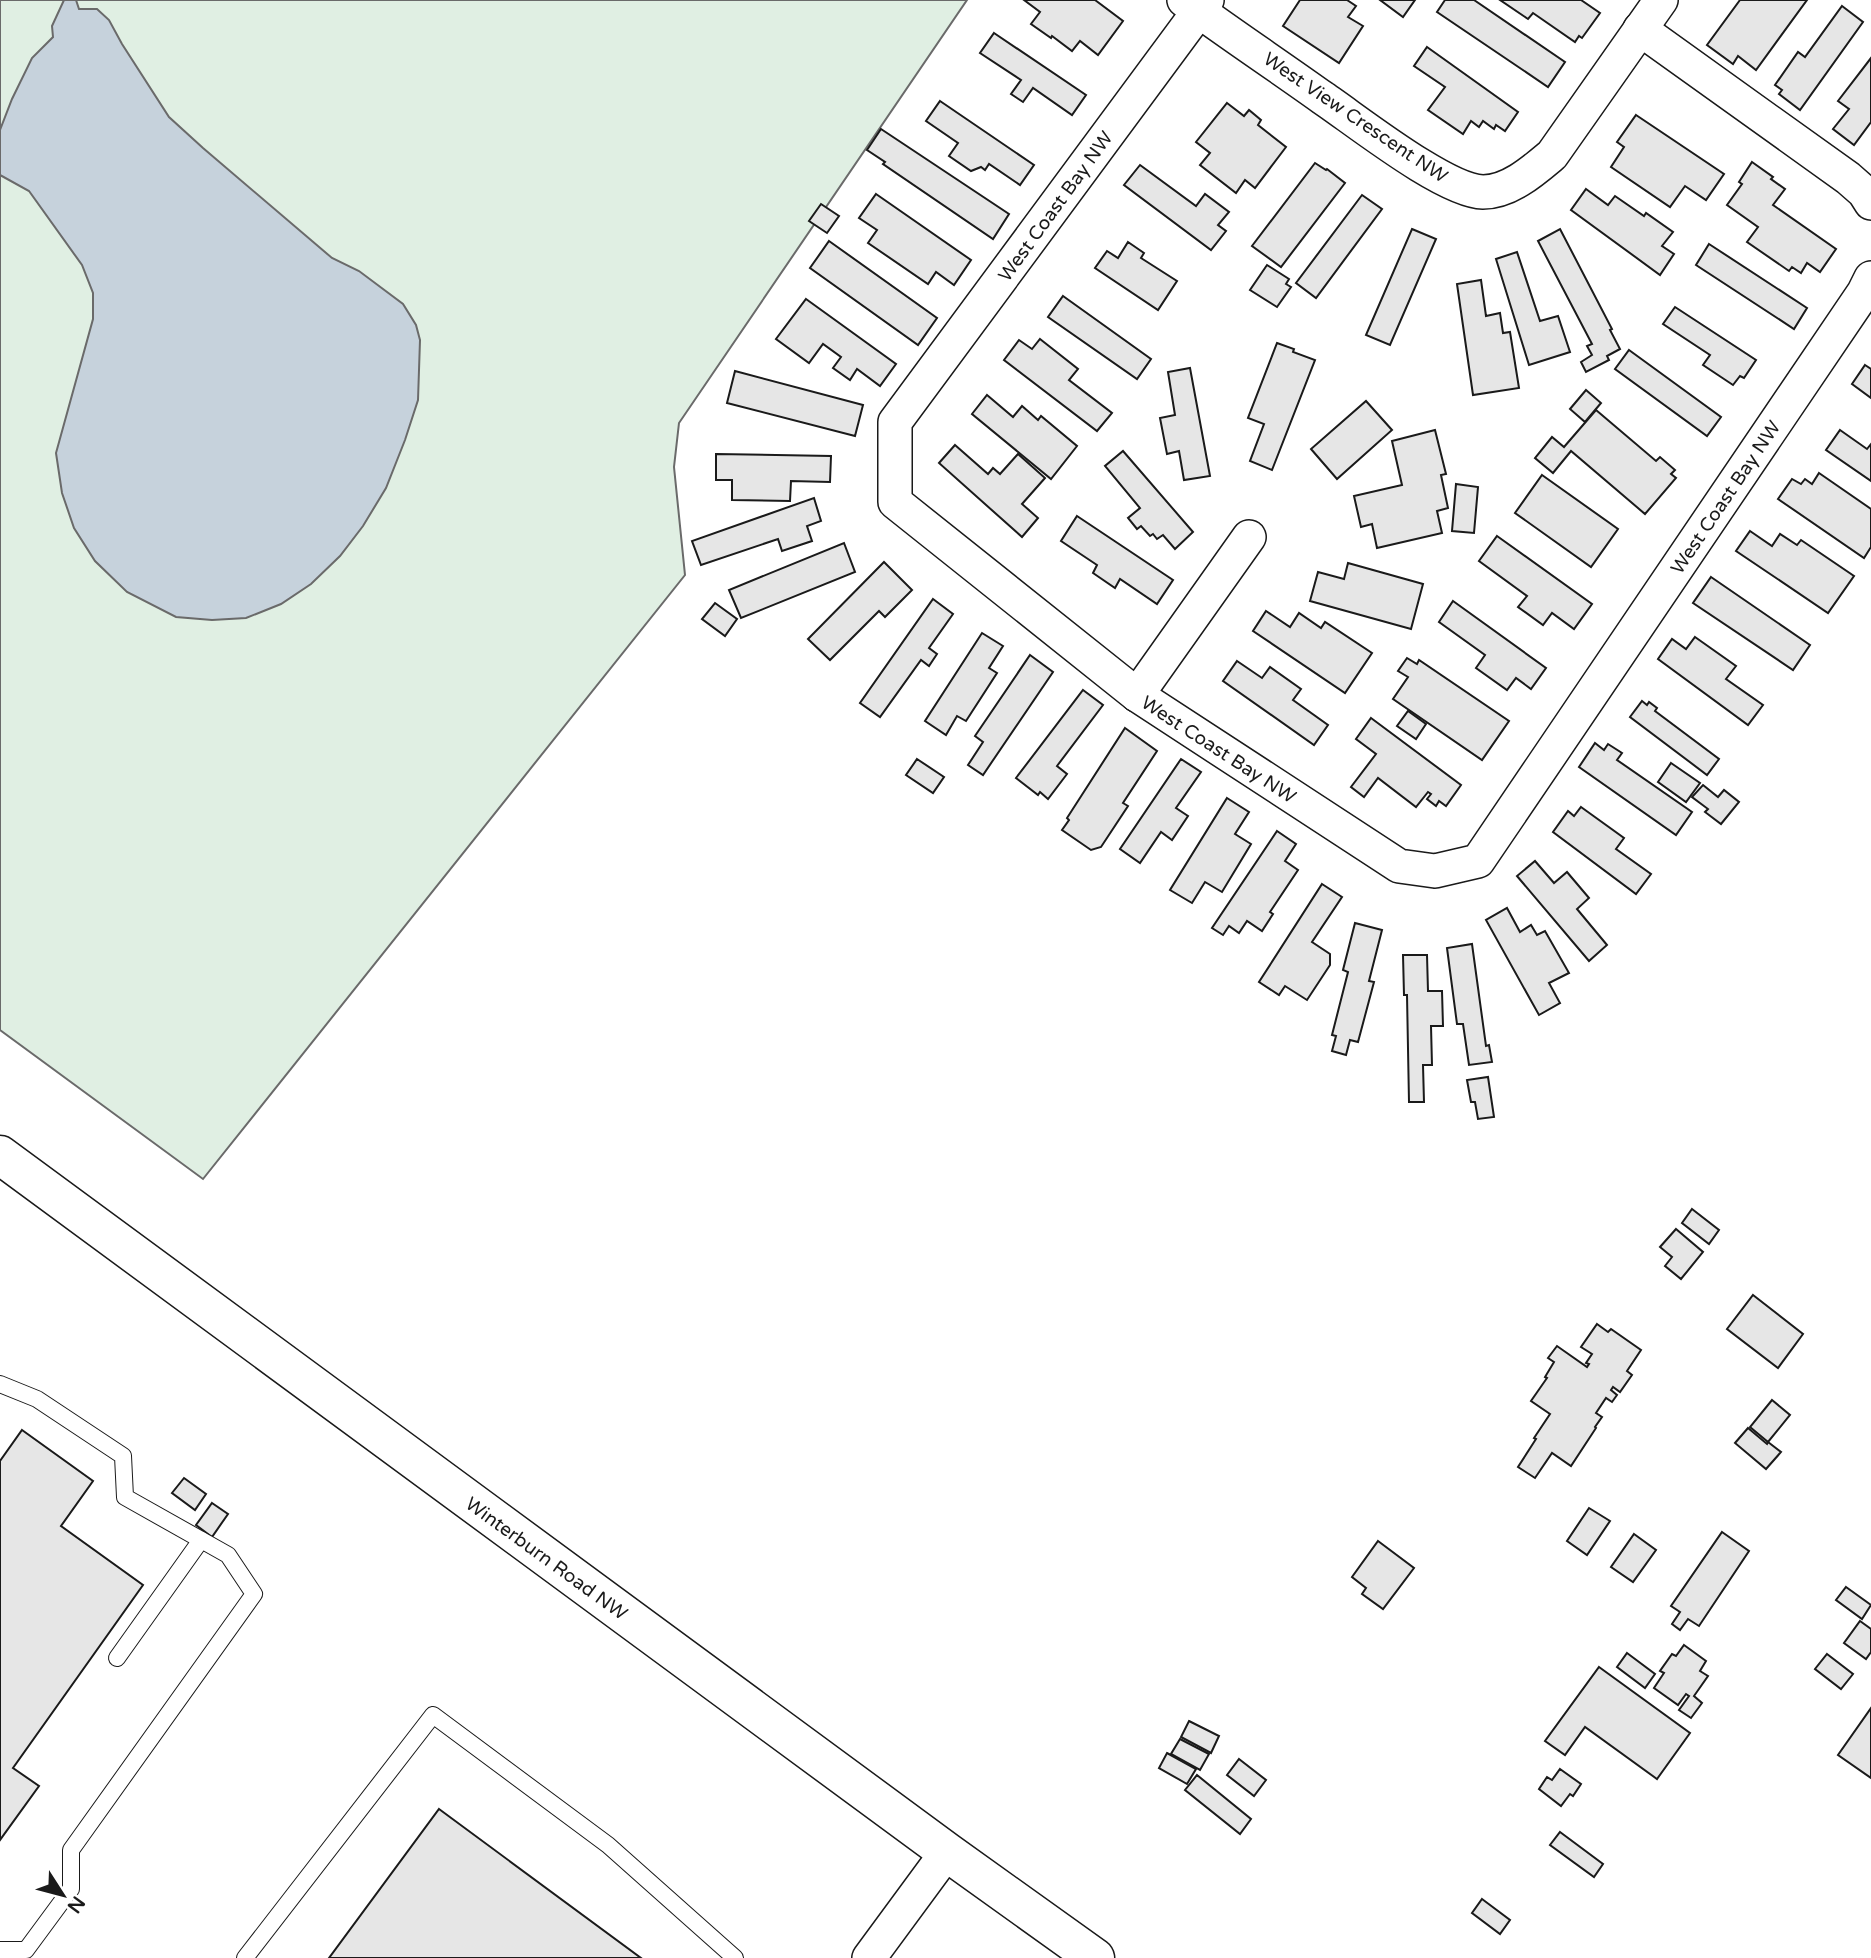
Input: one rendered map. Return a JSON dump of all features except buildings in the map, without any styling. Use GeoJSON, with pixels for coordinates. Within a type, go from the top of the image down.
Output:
{"type":"FeatureCollection","features":[{"type":"Feature","properties":{"kind":"main road","name":"Winterburn Road NW"},"geometry":{"type":"LineString","coordinates":[[0,1155],[1095,1958]]}},
{"type":"Feature","properties":{"kind":"street","name":"West View Crescent NW"},"geometry":{"type":"LineString","coordinates":[[1197,4],[1414,162],[1461,187],[1482,192],[1500,189],[1528,175],[1552,155],[1661,0]]}},
{"type":"Feature","properties":{"kind":"street","name":"West Coast Bay NW"},"geometry":{"type":"LineString","coordinates":[[1197,4],[895,422],[895,502],[1137,695],[1399,866],[1435,871],[1478,861],[1871,278]]}},
{"type":"Feature","properties":{"kind":"street"},"geometry":{"type":"LineString","coordinates":[[1640,29],[1848,178],[1864,192],[1871,203]]}},
{"type":"Feature","properties":{"kind":"street"},"geometry":{"type":"LineString","coordinates":[[1137,695],[1249,537]]}},
{"type":"Feature","properties":{"kind":"street"},"geometry":{"type":"LineString","coordinates":[[869,1958],[947,1852]]}},
{"type":"Feature","properties":{"kind":"lane"},"geometry":{"type":"LineString","coordinates":[[0,1384],[37,1399],[123,1456],[125,1497],[228,1555],[254,1594],[71,1850],[71,1889],[26,1950],[0,1950]]}},
{"type":"Feature","properties":{"kind":"lane"},"geometry":{"type":"LineString","coordinates":[[117,1658],[201,1540]]}},
{"type":"Feature","properties":{"kind":"lane"},"geometry":{"type":"LineString","coordinates":[[245,1958],[433,1715],[608,1845],[734,1958]]}},
{"type":"Feature","properties":{"kind":"green space"},"geometry":{"type":"Polygon","coordinates":[[[0,0],[967,0],[679,423],[674,467],[685,575],[203,1179],[0,1030],[0,0]]]}},
{"type":"Feature","properties":{"kind":"shaded area"},"geometry":{"type":"Polygon","coordinates":[[[64,0],[76,0],[79,9],[97,9],[109,20],[169,117],[332,258],[359,271],[403,304],[416,325],[420,340],[418,400],[386,488],[363,526],[340,556],[311,584],[281,604],[246,618],[212,620],[176,617],[127,592],[95,561],[74,528],[62,493],[56,453],[93,319],[93,293],[82,265],[29,191],[0,175],[0,130],[32,58],[53,37],[52,26],[64,0]]]}}]}
